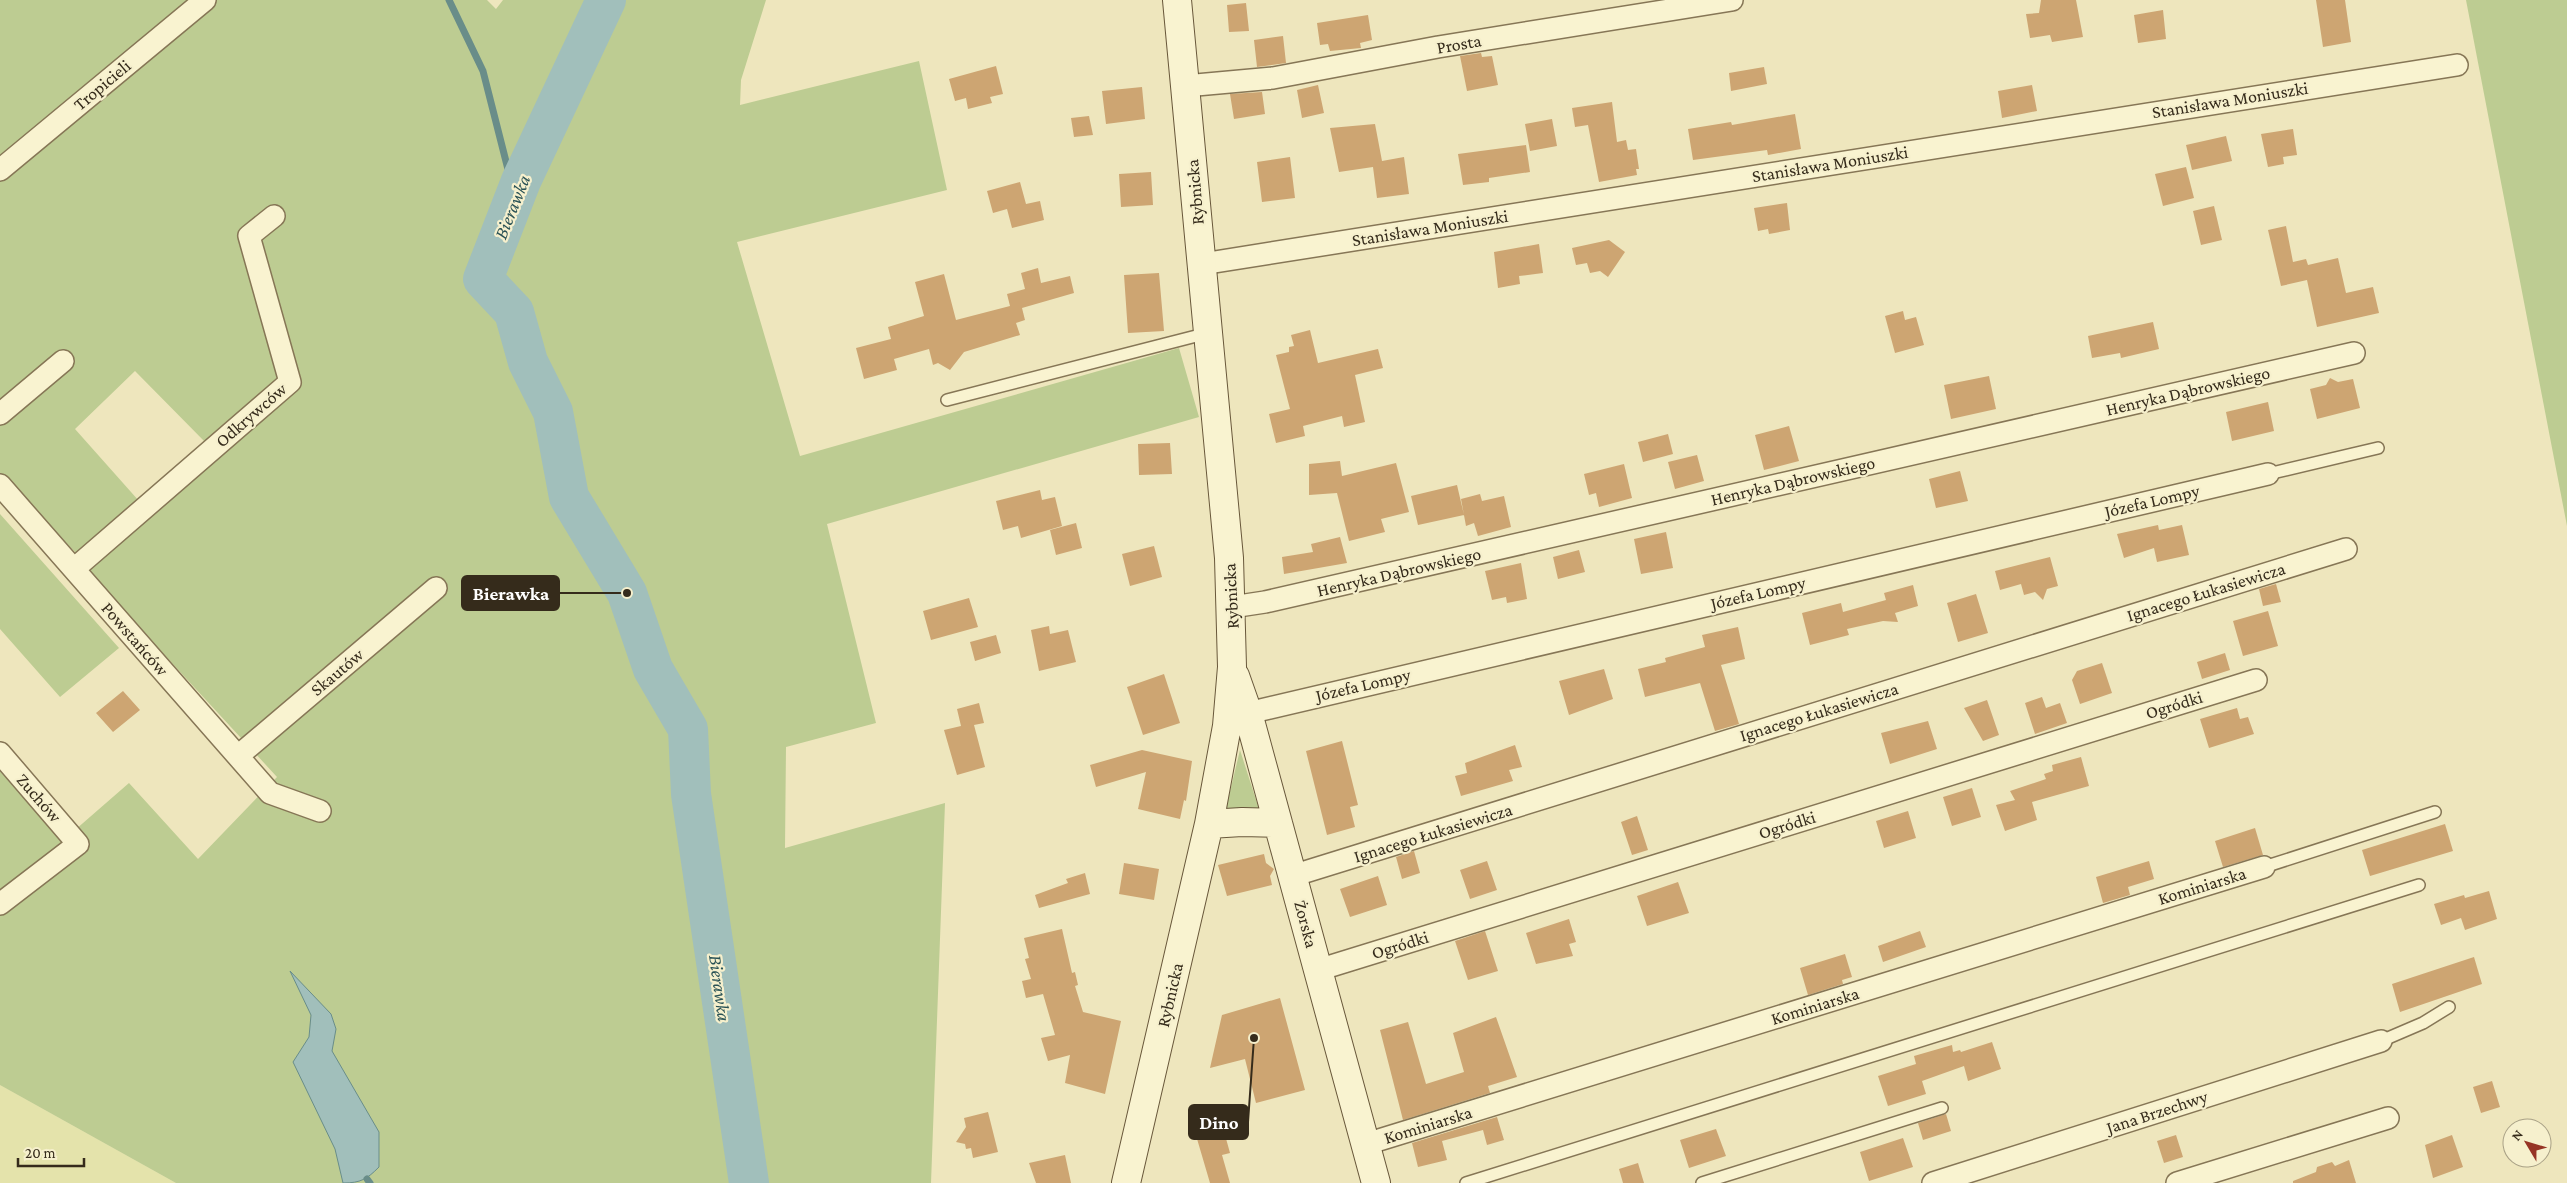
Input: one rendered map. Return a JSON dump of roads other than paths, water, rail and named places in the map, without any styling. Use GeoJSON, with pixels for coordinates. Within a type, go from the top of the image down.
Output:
{"type":"FeatureCollection","features":[{"type":"Feature","properties":{"kind":"main road","name":"Rybnicka"},"geometry":{"type":"LineString","coordinates":[[1126,1183],[1209,824],[1227,726],[1232,667],[1232,607],[1202,264],[1176,0]]}},
{"type":"Feature","properties":{"kind":"main road","name":"Żorska"},"geometry":{"type":"LineString","coordinates":[[1232,667],[1248,713],[1376,1183]]}},
{"type":"Feature","properties":{"kind":"main road"},"geometry":{"type":"LineString","coordinates":[[1209,824],[1242,822],[1278,823]]}},
{"type":"Feature","properties":{"kind":"street","name":"Tropicieli"},"geometry":{"type":"LineString","coordinates":[[0,170],[205,0]]}},
{"type":"Feature","properties":{"kind":"street","name":"Prosta"},"geometry":{"type":"LineString","coordinates":[[1185,86],[1273,78],[1438,47],[1732,0]]}},
{"type":"Feature","properties":{"kind":"street","name":"Stanisława Moniuszki"},"geometry":{"type":"LineString","coordinates":[[1202,264],[2457,64]]}},
{"type":"Feature","properties":{"kind":"street","name":"Odkrywców"},"geometry":{"type":"LineString","coordinates":[[74,569],[290,382],[249,236],[274,216]]}},
{"type":"Feature","properties":{"kind":"street","name":"Henryka Dąbrowskiego"},"geometry":{"type":"LineString","coordinates":[[1232,607],[1284,598],[2354,353]]}},
{"type":"Feature","properties":{"kind":"street"},"geometry":{"type":"LineString","coordinates":[[0,414],[62,360]]}},
{"type":"Feature","properties":{"kind":"street","name":"Józefa Lompy"},"geometry":{"type":"LineString","coordinates":[[1248,713],[2268,474]]}},
{"type":"Feature","properties":{"kind":"street","name":"Powstańców"},"geometry":{"type":"LineString","coordinates":[[0,485],[270,793],[320,811]]}},
{"type":"Feature","properties":{"kind":"street","name":"Ignacego Łukasiewicza"},"geometry":{"type":"LineString","coordinates":[[1292,876],[2346,549]]}},
{"type":"Feature","properties":{"kind":"street","name":"Skautów"},"geometry":{"type":"LineString","coordinates":[[238,756],[436,588]]}},
{"type":"Feature","properties":{"kind":"street","name":"Ogródki"},"geometry":{"type":"LineString","coordinates":[[1318,970],[2256,680]]}},
{"type":"Feature","properties":{"kind":"street","name":"Zuchów"},"geometry":{"type":"LineString","coordinates":[[0,753],[78,844],[0,904]]}},
{"type":"Feature","properties":{"kind":"street","name":"Kominiarska"},"geometry":{"type":"LineString","coordinates":[[1366,1144],[2264,867]]}},
{"type":"Feature","properties":{"kind":"street","name":"Jana Brzechwy"},"geometry":{"type":"LineString","coordinates":[[1933,1183],[2381,1041]]}},
{"type":"Feature","properties":{"kind":"street"},"geometry":{"type":"LineString","coordinates":[[2177,1183],[2388,1118]]}},
{"type":"Feature","properties":{"kind":"lane"},"geometry":{"type":"LineString","coordinates":[[947,400],[1208,333]]}},
{"type":"Feature","properties":{"kind":"lane"},"geometry":{"type":"LineString","coordinates":[[2268,474],[2378,448]]}},
{"type":"Feature","properties":{"kind":"lane"},"geometry":{"type":"LineString","coordinates":[[2264,867],[2435,812]]}},
{"type":"Feature","properties":{"kind":"lane"},"geometry":{"type":"LineString","coordinates":[[1466,1183],[2419,885]]}},
{"type":"Feature","properties":{"kind":"lane"},"geometry":{"type":"LineString","coordinates":[[2381,1041],[2422,1023],[2449,1007]]}},
{"type":"Feature","properties":{"kind":"lane"},"geometry":{"type":"LineString","coordinates":[[1702,1183],[1942,1108]]}},
{"type":"Feature","properties":{"kind":"water"},"geometry":{"type":"Polygon","coordinates":[[[290,971],[331,1014],[336,1029],[332,1051],[379,1132],[379,1167],[359,1181],[343,1183],[335,1149],[293,1062],[309,1037],[311,1015],[290,971]]]}},
{"type":"Feature","properties":{"kind":"waterway"},"geometry":{"type":"LineString","coordinates":[[449,0],[483,71],[515,197]]}},
{"type":"Feature","properties":{"kind":"waterway","name":"Bierawka"},"geometry":{"type":"LineString","coordinates":[[606,0],[521,181],[483,279],[514,312],[528,362],[553,412],[569,497],[627,593],[653,669],[688,729],[691,794],[749,1183]]}},
{"type":"Feature","properties":{"kind":"waterway"},"geometry":{"type":"LineString","coordinates":[[367,1179],[370,1183]]}},
{"type":"Feature","properties":{"kind":"place","name":"Bierawka"},"geometry":{"type":"Point","coordinates":[627,593]}},
{"type":"Feature","properties":{"kind":"place","name":"Dino"},"geometry":{"type":"Point","coordinates":[1254,1038]}}]}
